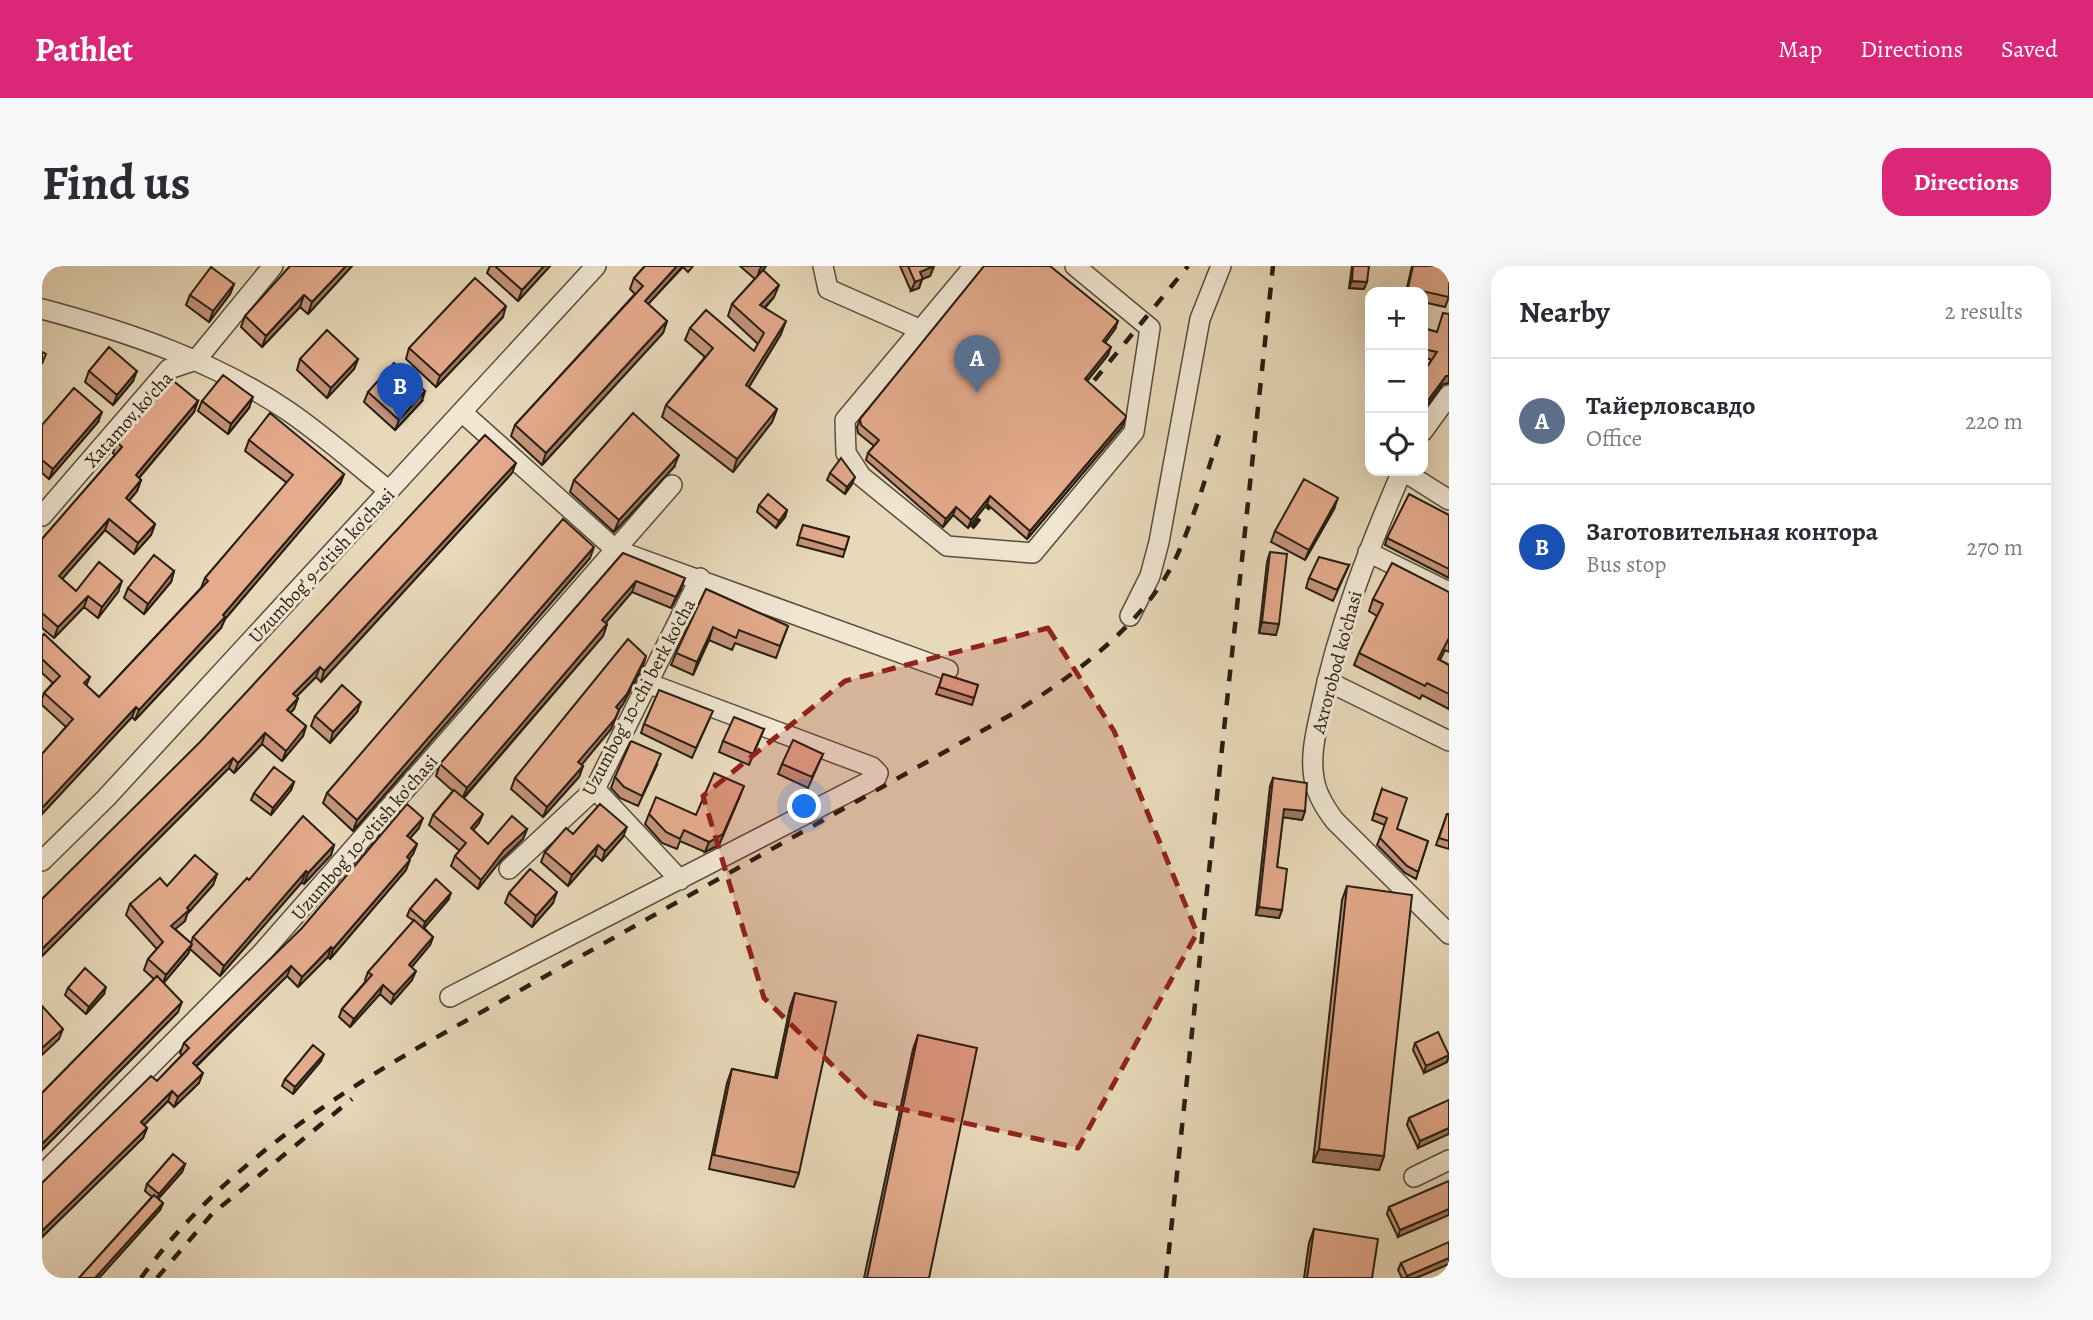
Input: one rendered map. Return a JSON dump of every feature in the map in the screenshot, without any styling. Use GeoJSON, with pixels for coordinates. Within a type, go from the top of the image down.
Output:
{"type":"FeatureCollection","features":[{"type":"Feature","properties":{"kind":"street","name":"Xatamov ko'cha"},"geometry":{"type":"LineString","coordinates":[[42,516],[169,369],[196,360],[272,266]]}},
{"type":"Feature","properties":{"kind":"street","name":"Uzumbog' 9-o'tish ko'chasi"},"geometry":{"type":"LineString","coordinates":[[42,861],[106,798],[596,266]]}},
{"type":"Feature","properties":{"kind":"street"},"geometry":{"type":"LineString","coordinates":[[823,266],[828,289],[919,329]]}},
{"type":"Feature","properties":{"kind":"street"},"geometry":{"type":"LineString","coordinates":[[974,266],[845,419],[846,453],[862,477],[947,545],[1033,553],[1134,432],[1150,328],[1075,266]]}},
{"type":"Feature","properties":{"kind":"street"},"geometry":{"type":"LineString","coordinates":[[1130,617],[1150,576],[1160,542],[1200,319],[1221,266]]}},
{"type":"Feature","properties":{"kind":"street"},"geometry":{"type":"LineString","coordinates":[[42,309],[135,335],[196,360],[289,412],[389,491]]}},
{"type":"Feature","properties":{"kind":"street"},"geometry":{"type":"LineString","coordinates":[[1428,424],[1449,396]]}},
{"type":"Feature","properties":{"kind":"street"},"geometry":{"type":"LineString","coordinates":[[463,413],[615,550],[700,578],[948,670]]}},
{"type":"Feature","properties":{"kind":"street","name":"Axrorobod ko'chasi"},"geometry":{"type":"LineString","coordinates":[[1401,476],[1368,552],[1327,681],[1313,745],[1314,777],[1322,802],[1335,821],[1449,934]]}},
{"type":"Feature","properties":{"kind":"street","name":"Axrorobod ko'chasi"},"geometry":{"type":"LineString","coordinates":[[1411,476],[1449,500]]}},
{"type":"Feature","properties":{"kind":"street","name":"Uzumbog' 10-o'tish ko'chasi"},"geometry":{"type":"LineString","coordinates":[[42,1175],[261,954],[672,485]]}},
{"type":"Feature","properties":{"kind":"street"},"geometry":{"type":"LineString","coordinates":[[1368,552],[1449,592]]}},
{"type":"Feature","properties":{"kind":"street","name":"Uzumbog' 10-chi berk ko'cha"},"geometry":{"type":"LineString","coordinates":[[509,869],[595,789],[650,684],[700,578]]}},
{"type":"Feature","properties":{"kind":"street"},"geometry":{"type":"LineString","coordinates":[[1327,681],[1449,741]]}},
{"type":"Feature","properties":{"kind":"street"},"geometry":{"type":"LineString","coordinates":[[450,998],[872,781],[878,773],[873,767],[650,684]]}},
{"type":"Feature","properties":{"kind":"street"},"geometry":{"type":"LineString","coordinates":[[595,789],[680,880]]}},
{"type":"Feature","properties":{"kind":"street"},"geometry":{"type":"LineString","coordinates":[[1414,1177],[1449,1160]]}},
{"type":"Feature","properties":{"kind":"highlighted area"},"geometry":{"type":"Polygon","coordinates":[[[1048,628],[1114,731],[1197,933],[1078,1148],[870,1102],[764,998],[703,796],[845,681],[1048,628]]]}},
{"type":"Feature","properties":{"kind":"building"},"geometry":{"type":"Polygon","coordinates":[[[290,266],[346,266],[312,302],[304,295],[266,336],[245,316],[290,266]]]}},
{"type":"Feature","properties":{"kind":"building"},"geometry":{"type":"Polygon","coordinates":[[[495,266],[544,266],[522,290],[495,266]]]}},
{"type":"Feature","properties":{"kind":"building"},"geometry":{"type":"Polygon","coordinates":[[[645,266],[677,266],[645,301],[667,321],[546,453],[515,425],[643,286],[634,278],[645,266]]]}},
{"type":"Feature","properties":{"kind":"building"},"geometry":{"type":"Polygon","coordinates":[[[908,266],[934,266],[920,272],[923,279],[915,282],[908,266]]]}},
{"type":"Feature","properties":{"kind":"building"},"geometry":{"type":"Polygon","coordinates":[[[984,266],[1050,266],[1118,321],[1103,341],[1111,347],[1085,379],[1126,416],[1125,419],[1030,531],[990,496],[971,520],[956,507],[946,519],[868,453],[879,440],[861,425],[860,419],[984,266]]]}},
{"type":"Feature","properties":{"kind":"building"},"geometry":{"type":"Polygon","coordinates":[[[1353,266],[1369,266],[1367,282],[1352,281],[1353,266]]]}},
{"type":"Feature","properties":{"kind":"building"},"geometry":{"type":"Polygon","coordinates":[[[1413,266],[1449,266],[1449,297],[1428,292],[1428,287],[1408,287],[1413,266]]]}},
{"type":"Feature","properties":{"kind":"building"},"geometry":{"type":"Polygon","coordinates":[[[211,267],[234,284],[213,311],[190,295],[211,267]]]}},
{"type":"Feature","properties":{"kind":"building"},"geometry":{"type":"Polygon","coordinates":[[[763,270],[779,285],[760,305],[786,321],[746,385],[777,409],[737,459],[666,405],[713,348],[690,328],[706,310],[754,351],[764,333],[732,304],[763,270]]]}},
{"type":"Feature","properties":{"kind":"building"},"geometry":{"type":"Polygon","coordinates":[[[475,278],[506,306],[440,376],[409,348],[475,278]]]}},
{"type":"Feature","properties":{"kind":"building"},"geometry":{"type":"Polygon","coordinates":[[[1443,313],[1449,314],[1449,376],[1446,376],[1428,400],[1428,366],[1437,352],[1428,350],[1428,329],[1437,332],[1443,313]]]}},
{"type":"Feature","properties":{"kind":"building"},"geometry":{"type":"Polygon","coordinates":[[[327,330],[358,359],[331,388],[300,359],[327,330]]]}},
{"type":"Feature","properties":{"kind":"building"},"geometry":{"type":"Polygon","coordinates":[[[109,347],[137,371],[117,395],[89,371],[109,347]]]}},
{"type":"Feature","properties":{"kind":"building"},"geometry":{"type":"Polygon","coordinates":[[[394,363],[425,391],[399,420],[368,392],[394,363]]]}},
{"type":"Feature","properties":{"kind":"building"},"geometry":{"type":"Polygon","coordinates":[[[223,375],[253,397],[231,424],[202,401],[223,375]]]}},
{"type":"Feature","properties":{"kind":"building"},"geometry":{"type":"Polygon","coordinates":[[[171,379],[198,401],[136,475],[141,480],[126,498],[155,524],[138,543],[109,519],[59,576],[76,591],[99,562],[122,581],[102,607],[88,596],[58,627],[42,613],[42,539],[122,447],[117,442],[171,379]]]}},
{"type":"Feature","properties":{"kind":"building"},"geometry":{"type":"Polygon","coordinates":[[[74,388],[102,412],[53,469],[42,460],[42,425],[74,388]]]}},
{"type":"Feature","properties":{"kind":"building"},"geometry":{"type":"Polygon","coordinates":[[[270,413],[344,474],[223,615],[225,617],[139,710],[136,707],[42,808],[42,754],[73,719],[44,693],[60,676],[42,659],[42,636],[44,634],[90,677],[84,683],[99,697],[208,581],[205,578],[293,475],[249,440],[270,413]]]}},
{"type":"Feature","properties":{"kind":"building"},"geometry":{"type":"Polygon","coordinates":[[[633,413],[679,455],[619,520],[574,480],[633,413]]]}},
{"type":"Feature","properties":{"kind":"building"},"geometry":{"type":"Polygon","coordinates":[[[485,435],[516,463],[324,671],[320,667],[293,694],[298,698],[287,710],[306,726],[286,751],[265,733],[238,763],[233,758],[42,949],[42,899],[200,742],[485,435]]]}},
{"type":"Feature","properties":{"kind":"building"},"geometry":{"type":"Polygon","coordinates":[[[841,458],[855,477],[847,487],[830,473],[841,458]]]}},
{"type":"Feature","properties":{"kind":"building"},"geometry":{"type":"Polygon","coordinates":[[[1304,479],[1338,498],[1309,550],[1275,531],[1304,479]]]}},
{"type":"Feature","properties":{"kind":"building"},"geometry":{"type":"Polygon","coordinates":[[[768,494],[787,510],[779,521],[759,505],[768,494]]]}},
{"type":"Feature","properties":{"kind":"building"},"geometry":{"type":"Polygon","coordinates":[[[1409,494],[1449,515],[1449,569],[1387,538],[1409,494]]]}},
{"type":"Feature","properties":{"kind":"building"},"geometry":{"type":"Polygon","coordinates":[[[563,519],[594,547],[357,820],[327,793],[563,519]]]}},
{"type":"Feature","properties":{"kind":"building"},"geometry":{"type":"Polygon","coordinates":[[[803,525],[849,537],[845,550],[799,537],[803,525]]]}},
{"type":"Feature","properties":{"kind":"building"},"geometry":{"type":"Polygon","coordinates":[[[1270,552],[1287,554],[1279,624],[1262,622],[1270,552]]]}},
{"type":"Feature","properties":{"kind":"building"},"geometry":{"type":"Polygon","coordinates":[[[623,553],[685,578],[676,597],[636,581],[602,620],[607,624],[467,788],[440,764],[623,553]]]}},
{"type":"Feature","properties":{"kind":"building"},"geometry":{"type":"Polygon","coordinates":[[[154,555],[174,571],[148,604],[128,588],[154,555]]]}},
{"type":"Feature","properties":{"kind":"building"},"geometry":{"type":"Polygon","coordinates":[[[1319,557],[1349,565],[1337,590],[1309,578],[1319,557]]]}},
{"type":"Feature","properties":{"kind":"building"},"geometry":{"type":"Polygon","coordinates":[[[1392,563],[1449,592],[1449,638],[1438,659],[1449,665],[1449,694],[1427,683],[1425,686],[1359,653],[1383,604],[1373,599],[1392,563]]]}},
{"type":"Feature","properties":{"kind":"building"},"geometry":{"type":"Polygon","coordinates":[[[706,589],[788,626],[780,646],[739,630],[736,638],[713,627],[697,662],[676,653],[706,589]]]}},
{"type":"Feature","properties":{"kind":"building"},"geometry":{"type":"Polygon","coordinates":[[[628,639],[646,656],[627,694],[616,707],[619,710],[615,719],[578,762],[583,766],[547,807],[515,778],[628,639]]]}},
{"type":"Feature","properties":{"kind":"building"},"geometry":{"type":"Polygon","coordinates":[[[943,674],[978,685],[974,698],[939,687],[943,674]]]}},
{"type":"Feature","properties":{"kind":"building"},"geometry":{"type":"Polygon","coordinates":[[[342,685],[361,702],[333,732],[315,716],[342,685]]]}},
{"type":"Feature","properties":{"kind":"building"},"geometry":{"type":"Polygon","coordinates":[[[659,690],[713,711],[696,748],[644,724],[659,690]]]}},
{"type":"Feature","properties":{"kind":"building"},"geometry":{"type":"Polygon","coordinates":[[[734,717],[764,729],[753,754],[723,741],[734,717]]]}},
{"type":"Feature","properties":{"kind":"building"},"geometry":{"type":"Polygon","coordinates":[[[793,740],[823,754],[812,777],[782,764],[793,740]]]}},
{"type":"Feature","properties":{"kind":"building"},"geometry":{"type":"Polygon","coordinates":[[[631,741],[661,754],[642,796],[624,787],[615,777],[631,741]]]}},
{"type":"Feature","properties":{"kind":"building"},"geometry":{"type":"Polygon","coordinates":[[[274,767],[294,782],[273,808],[254,793],[274,767]]]}},
{"type":"Feature","properties":{"kind":"building"},"geometry":{"type":"Polygon","coordinates":[[[714,773],[744,786],[723,834],[709,842],[684,830],[680,839],[666,832],[649,814],[656,797],[696,815],[714,773]]]}},
{"type":"Feature","properties":{"kind":"building"},"geometry":{"type":"Polygon","coordinates":[[[1273,778],[1307,783],[1305,811],[1284,809],[1277,867],[1287,869],[1282,910],[1259,907],[1273,778]]]}},
{"type":"Feature","properties":{"kind":"building"},"geometry":{"type":"Polygon","coordinates":[[[1382,789],[1407,798],[1397,829],[1428,841],[1418,872],[1407,866],[1380,838],[1387,818],[1374,813],[1382,789]]]}},
{"type":"Feature","properties":{"kind":"building"},"geometry":{"type":"Polygon","coordinates":[[[454,790],[483,814],[471,828],[488,844],[512,816],[527,829],[504,850],[481,880],[455,856],[466,843],[433,815],[454,790]]]}},
{"type":"Feature","properties":{"kind":"building"},"geometry":{"type":"Polygon","coordinates":[[[407,804],[423,818],[407,836],[417,844],[407,857],[410,860],[333,949],[331,947],[302,977],[291,966],[193,1063],[203,1073],[178,1097],[172,1091],[141,1122],[147,1128],[42,1231],[42,1183],[151,1076],[157,1081],[189,1048],[184,1043],[302,928],[407,804]]]}},
{"type":"Feature","properties":{"kind":"building"},"geometry":{"type":"Polygon","coordinates":[[[600,804],[627,827],[605,851],[598,845],[572,875],[545,852],[566,828],[573,834],[600,804]]]}},
{"type":"Feature","properties":{"kind":"building"},"geometry":{"type":"Polygon","coordinates":[[[1449,814],[1449,841],[1439,838],[1449,814]]]}},
{"type":"Feature","properties":{"kind":"building"},"geometry":{"type":"Polygon","coordinates":[[[303,816],[334,845],[308,873],[306,871],[224,966],[193,937],[247,878],[249,880],[303,816]]]}},
{"type":"Feature","properties":{"kind":"building"},"geometry":{"type":"Polygon","coordinates":[[[195,855],[217,874],[187,908],[189,910],[171,926],[192,944],[166,975],[148,959],[163,942],[130,904],[160,878],[167,886],[195,855]]]}},
{"type":"Feature","properties":{"kind":"building"},"geometry":{"type":"Polygon","coordinates":[[[530,869],[557,892],[536,916],[509,893],[530,869]]]}},
{"type":"Feature","properties":{"kind":"building"},"geometry":{"type":"Polygon","coordinates":[[[436,879],[451,893],[425,922],[410,909],[436,879]]]}},
{"type":"Feature","properties":{"kind":"building"},"geometry":{"type":"Polygon","coordinates":[[[1347,886],[1412,895],[1384,1156],[1319,1149],[1347,886]]]}},
{"type":"Feature","properties":{"kind":"building"},"geometry":{"type":"Polygon","coordinates":[[[414,920],[433,937],[409,965],[416,971],[394,995],[383,985],[354,1019],[342,1009],[372,975],[368,972],[414,920]]]}},
{"type":"Feature","properties":{"kind":"building"},"geometry":{"type":"Polygon","coordinates":[[[85,968],[106,987],[89,1007],[68,988],[85,968]]]}},
{"type":"Feature","properties":{"kind":"building"},"geometry":{"type":"Polygon","coordinates":[[[157,976],[182,1002],[42,1144],[42,1093],[157,976]]]}},
{"type":"Feature","properties":{"kind":"building"},"geometry":{"type":"Polygon","coordinates":[[[795,993],[836,1002],[799,1173],[714,1155],[732,1069],[777,1078],[795,993]]]}},
{"type":"Feature","properties":{"kind":"building"},"geometry":{"type":"Polygon","coordinates":[[[42,1006],[63,1029],[42,1048],[42,1006]]]}},
{"type":"Feature","properties":{"kind":"building"},"geometry":{"type":"Polygon","coordinates":[[[1438,1032],[1449,1055],[1426,1066],[1415,1043],[1438,1032]]]}},
{"type":"Feature","properties":{"kind":"building"},"geometry":{"type":"Polygon","coordinates":[[[918,1035],[977,1048],[929,1278],[867,1278],[918,1035]]]}},
{"type":"Feature","properties":{"kind":"building"},"geometry":{"type":"Polygon","coordinates":[[[313,1045],[324,1054],[295,1087],[285,1079],[313,1045]]]}},
{"type":"Feature","properties":{"kind":"building"},"geometry":{"type":"Polygon","coordinates":[[[1449,1100],[1449,1128],[1420,1141],[1409,1118],[1449,1100]]]}},
{"type":"Feature","properties":{"kind":"building"},"geometry":{"type":"Polygon","coordinates":[[[173,1154],[185,1164],[159,1194],[147,1184],[173,1154]]]}},
{"type":"Feature","properties":{"kind":"building"},"geometry":{"type":"Polygon","coordinates":[[[1449,1181],[1449,1209],[1400,1230],[1389,1207],[1449,1181]]]}},
{"type":"Feature","properties":{"kind":"building"},"geometry":{"type":"Polygon","coordinates":[[[154,1195],[163,1203],[95,1278],[79,1278],[154,1195]]]}},
{"type":"Feature","properties":{"kind":"building"},"geometry":{"type":"Polygon","coordinates":[[[1314,1229],[1378,1239],[1372,1278],[1307,1278],[1314,1229]]]}},
{"type":"Feature","properties":{"kind":"building"},"geometry":{"type":"Polygon","coordinates":[[[1449,1242],[1449,1258],[1407,1276],[1401,1263],[1449,1242]]]}},
{"type":"Feature","properties":{"kind":"railway"},"geometry":{"type":"LineString","coordinates":[[1079,399],[1188,266]]}},
{"type":"Feature","properties":{"kind":"railway"},"geometry":{"type":"LineString","coordinates":[[1166,1278],[1273,266]]}},
{"type":"Feature","properties":{"kind":"railway"},"geometry":{"type":"LineString","coordinates":[[141,1278],[169,1242],[233,1177],[269,1147],[343,1094],[421,1046],[1014,713],[1086,663],[1130,623],[1166,576],[1190,523],[1219,435]]}},
{"type":"Feature","properties":{"kind":"railway"},"geometry":{"type":"LineString","coordinates":[[972,528],[1003,490]]}},
{"type":"Feature","properties":{"kind":"railway"},"geometry":{"type":"LineString","coordinates":[[157,1278],[212,1214],[352,1099]]}},
{"type":"Feature","properties":{"kind":"place","name":"Тайерловсавдо"},"geometry":{"type":"Point","coordinates":[977,393]}},
{"type":"Feature","properties":{"kind":"place","name":"Заготовительная контора"},"geometry":{"type":"Point","coordinates":[400,421]}}]}
